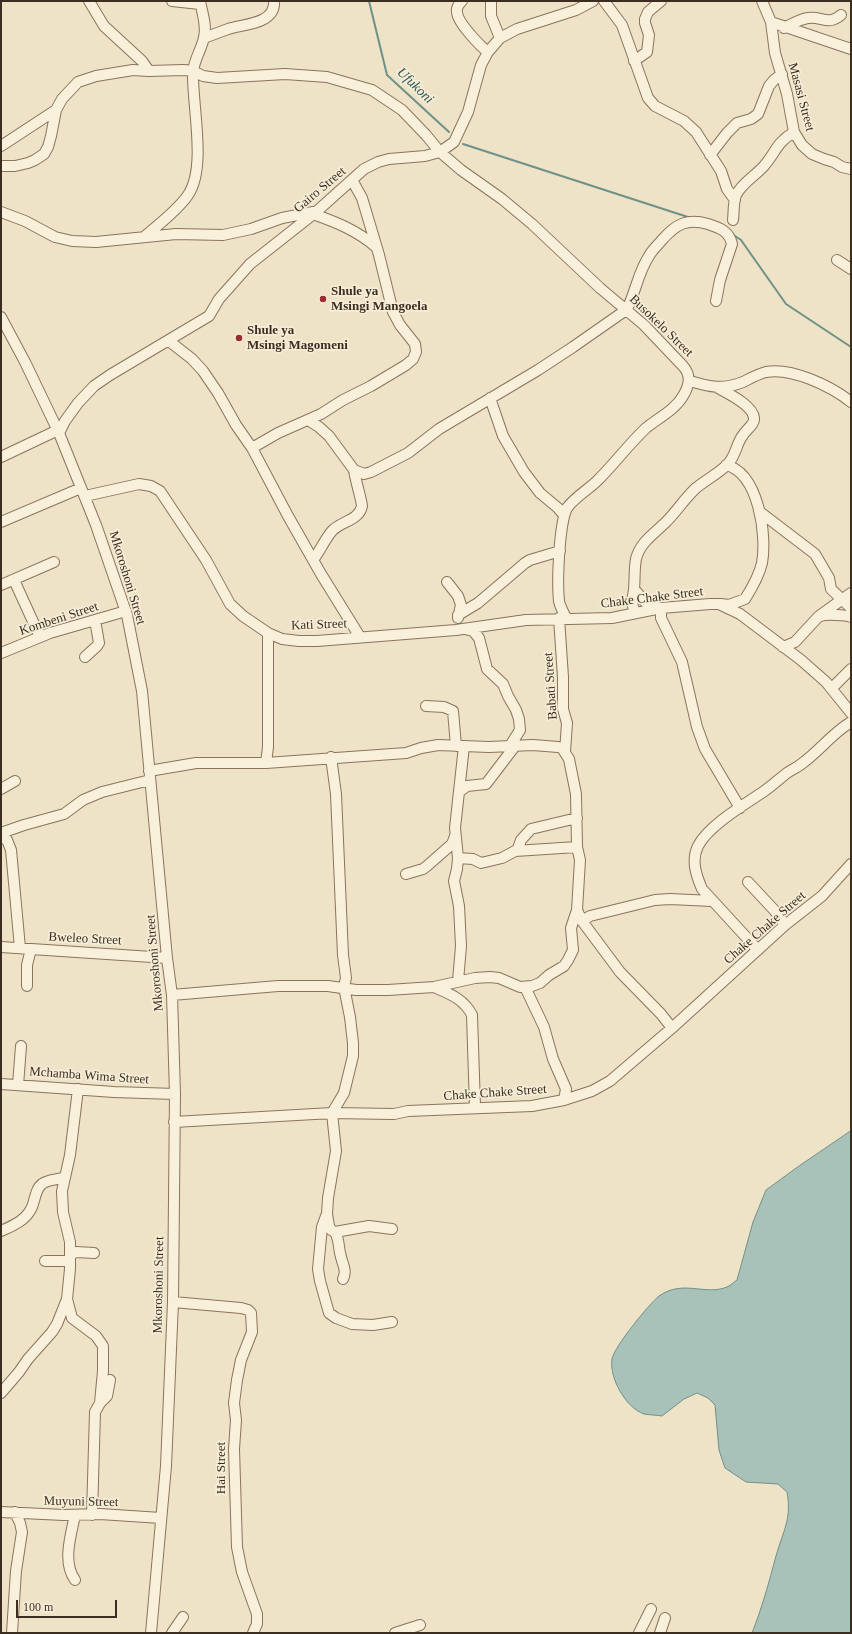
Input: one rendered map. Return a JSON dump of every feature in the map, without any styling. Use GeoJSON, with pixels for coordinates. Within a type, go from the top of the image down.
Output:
{"type":"FeatureCollection","features":[{"type":"Feature","properties":{"kind":"street"},"geometry":{"type":"LineString","coordinates":[[89,1],[104,26],[142,61],[149,71]]}},
{"type":"Feature","properties":{"kind":"street"},"geometry":{"type":"LineString","coordinates":[[144,236],[159,224],[188,196],[194,184],[197,153],[194,71],[195,60],[204,38],[205,30],[200,3],[172,1]]}},
{"type":"Feature","properties":{"kind":"street"},"geometry":{"type":"LineString","coordinates":[[204,38],[261,21],[272,12],[274,1]]}},
{"type":"Feature","properties":{"kind":"street"},"geometry":{"type":"LineString","coordinates":[[462,1],[457,10],[458,16],[474,40],[488,52]]}},
{"type":"Feature","properties":{"kind":"street"},"geometry":{"type":"LineString","coordinates":[[491,1],[491,16],[500,38]]}},
{"type":"Feature","properties":{"kind":"street","name":"Gairo Street"},"geometry":{"type":"LineString","coordinates":[[58,431],[78,403],[94,386],[110,375],[169,342],[209,316],[219,300],[250,264],[314,213],[364,169],[378,162],[389,159],[425,156],[440,152],[454,142],[468,112],[481,65],[488,52],[500,38],[517,29],[576,10],[592,1]]}},
{"type":"Feature","properties":{"kind":"street"},"geometry":{"type":"LineString","coordinates":[[604,1],[622,25],[643,87],[651,102],[691,127],[700,137],[721,171],[727,189],[735,200]]}},
{"type":"Feature","properties":{"kind":"street"},"geometry":{"type":"LineString","coordinates":[[634,61],[647,52],[649,35],[645,19],[648,12],[661,1]]}},
{"type":"Feature","properties":{"kind":"street","name":"Masasi Street"},"geometry":{"type":"LineString","coordinates":[[762,1],[771,22],[775,53],[782,74],[794,132],[802,145],[812,154],[834,162],[842,167],[851,169]]}},
{"type":"Feature","properties":{"kind":"street"},"geometry":{"type":"LineString","coordinates":[[784,28],[803,19],[814,17],[828,21],[841,15]]}},
{"type":"Feature","properties":{"kind":"street"},"geometry":{"type":"LineString","coordinates":[[771,22],[784,28],[851,49]]}},
{"type":"Feature","properties":{"kind":"street","name":"Busokelo Street"},"geometry":{"type":"LineString","coordinates":[[56,110],[62,99],[78,82],[96,76],[121,71],[184,70],[194,71],[203,76],[217,78],[285,74],[327,77],[372,90],[402,110],[440,152],[461,170],[527,219],[644,325],[686,369],[690,381]]}},
{"type":"Feature","properties":{"kind":"street"},"geometry":{"type":"LineString","coordinates":[[710,155],[737,123],[752,119],[758,114],[769,86],[782,74]]}},
{"type":"Feature","properties":{"kind":"street"},"geometry":{"type":"LineString","coordinates":[[1,146],[56,110]]}},
{"type":"Feature","properties":{"kind":"street"},"geometry":{"type":"LineString","coordinates":[[1,166],[15,166],[28,163],[36,160],[44,154],[51,136],[56,110]]}},
{"type":"Feature","properties":{"kind":"street"},"geometry":{"type":"LineString","coordinates":[[733,220],[735,200],[744,185],[768,162],[779,143],[794,132]]}},
{"type":"Feature","properties":{"kind":"street"},"geometry":{"type":"LineString","coordinates":[[252,448],[278,433],[308,420],[386,378],[413,359],[416,352],[414,341],[400,325],[393,312],[362,198],[352,180]]}},
{"type":"Feature","properties":{"kind":"street"},"geometry":{"type":"LineString","coordinates":[[1,212],[25,221],[55,237],[72,241],[121,240],[144,236],[176,234],[223,235],[251,229],[282,218],[314,213],[332,220],[359,234],[376,247]]}},
{"type":"Feature","properties":{"kind":"street"},"geometry":{"type":"LineString","coordinates":[[308,420],[329,436],[354,470],[364,474],[376,470],[408,453],[439,429],[573,348],[626,310],[649,255],[676,226],[690,222],[698,222],[722,229],[728,233],[732,243],[720,280],[716,301]]}},
{"type":"Feature","properties":{"kind":"street"},"geometry":{"type":"LineString","coordinates":[[837,260],[851,269]]}},
{"type":"Feature","properties":{"kind":"street","name":"Mkoroshoni Street"},"geometry":{"type":"LineString","coordinates":[[1,318],[25,362],[58,431],[83,492],[126,611],[142,691],[167,958],[172,995],[175,1094],[173,1302],[166,1466],[151,1633]]}},
{"type":"Feature","properties":{"kind":"street"},"geometry":{"type":"LineString","coordinates":[[169,342],[192,358],[203,371],[227,407],[236,425],[252,448],[313,560],[360,637]]}},
{"type":"Feature","properties":{"kind":"street"},"geometry":{"type":"LineString","coordinates":[[718,388],[727,387],[764,372],[775,370],[789,372],[807,378],[830,388],[851,402]]}},
{"type":"Feature","properties":{"kind":"street"},"geometry":{"type":"LineString","coordinates":[[562,618],[560,603],[560,551],[564,515],[569,505],[599,479],[631,442],[656,420],[669,412],[682,397],[690,381],[718,388],[744,403],[753,414],[754,422],[742,435],[736,452],[726,465],[693,491],[644,543],[636,559],[634,589],[631,603],[635,612]]}},
{"type":"Feature","properties":{"kind":"street"},"geometry":{"type":"LineString","coordinates":[[490,398],[503,436],[524,472],[540,493],[564,515]]}},
{"type":"Feature","properties":{"kind":"street"},"geometry":{"type":"LineString","coordinates":[[1,457],[58,431]]}},
{"type":"Feature","properties":{"kind":"street"},"geometry":{"type":"LineString","coordinates":[[719,604],[729,604],[745,599],[760,571],[764,548],[760,512],[755,497],[745,479],[734,468],[726,465]]}},
{"type":"Feature","properties":{"kind":"street"},"geometry":{"type":"LineString","coordinates":[[313,560],[331,532],[356,517],[360,511],[362,504],[355,483],[354,470]]}},
{"type":"Feature","properties":{"kind":"street","name":"Kati Street"},"geometry":{"type":"LineString","coordinates":[[1,522],[83,492],[139,484],[151,486],[160,491],[206,560],[230,604],[251,623],[282,639],[299,641],[460,630],[526,620],[562,618]]}},
{"type":"Feature","properties":{"kind":"street"},"geometry":{"type":"LineString","coordinates":[[760,512],[815,554],[829,578],[831,589],[848,603]]}},
{"type":"Feature","properties":{"kind":"street"},"geometry":{"type":"LineString","coordinates":[[458,615],[478,603],[525,563],[530,560],[560,551]]}},
{"type":"Feature","properties":{"kind":"street"},"geometry":{"type":"LineString","coordinates":[[1,586],[54,562]]}},
{"type":"Feature","properties":{"kind":"street"},"geometry":{"type":"LineString","coordinates":[[14,580],[40,637]]}},
{"type":"Feature","properties":{"kind":"street"},"geometry":{"type":"LineString","coordinates":[[447,582],[458,596],[460,605],[458,615],[460,630],[473,631],[479,638],[487,669],[503,684],[516,710],[520,730],[513,746],[486,784],[467,786],[459,792]]}},
{"type":"Feature","properties":{"kind":"street"},"geometry":{"type":"LineString","coordinates":[[634,589],[647,604],[661,608],[661,618],[682,662],[697,727],[705,748],[740,808]]}},
{"type":"Feature","properties":{"kind":"street"},"geometry":{"type":"LineString","coordinates":[[783,647],[795,642],[819,616],[848,603],[851,593]]}},
{"type":"Feature","properties":{"kind":"street","name":"Chake Chake Street"},"geometry":{"type":"LineString","coordinates":[[562,618],[612,618],[635,612],[661,608],[719,604],[740,614],[801,660],[832,688],[851,714]]}},
{"type":"Feature","properties":{"kind":"street","name":"Kombeni Street"},"geometry":{"type":"LineString","coordinates":[[1,654],[40,637],[126,611]]}},
{"type":"Feature","properties":{"kind":"street"},"geometry":{"type":"LineString","coordinates":[[819,616],[829,614],[848,616],[851,618]]}},
{"type":"Feature","properties":{"kind":"street","name":"Babati Street"},"geometry":{"type":"LineString","coordinates":[[562,618],[564,709],[566,723],[565,752]]}},
{"type":"Feature","properties":{"kind":"street"},"geometry":{"type":"LineString","coordinates":[[86,657],[98,643],[99,637],[95,620]]}},
{"type":"Feature","properties":{"kind":"street"},"geometry":{"type":"LineString","coordinates":[[266,763],[268,747],[268,633]]}},
{"type":"Feature","properties":{"kind":"street"},"geometry":{"type":"LineString","coordinates":[[800,637],[801,660]]}},
{"type":"Feature","properties":{"kind":"street"},"geometry":{"type":"LineString","coordinates":[[832,688],[836,682],[851,669]]}},
{"type":"Feature","properties":{"kind":"street"},"geometry":{"type":"LineString","coordinates":[[426,706],[444,708],[453,711],[460,746],[459,792],[455,828],[458,858],[454,881],[460,916],[461,946],[458,981]]}},
{"type":"Feature","properties":{"kind":"street"},"geometry":{"type":"LineString","coordinates":[[758,950],[702,889],[697,878],[694,864],[694,855],[698,845],[706,834],[788,772],[800,766],[839,729],[851,722]]}},
{"type":"Feature","properties":{"kind":"street"},"geometry":{"type":"LineString","coordinates":[[520,730],[533,745]]}},
{"type":"Feature","properties":{"kind":"street"},"geometry":{"type":"LineString","coordinates":[[1,833],[24,824],[64,814],[83,800],[149,775],[196,763],[266,763],[406,753],[421,748],[438,745],[533,745],[558,747],[565,752],[570,764],[576,794],[577,847],[580,860],[577,910],[571,928],[572,950],[568,960],[564,966],[549,975],[540,983],[525,988],[500,978],[475,978],[434,987],[356,990],[344,987],[317,985],[250,988],[172,995]]}},
{"type":"Feature","properties":{"kind":"street"},"geometry":{"type":"LineString","coordinates":[[331,758],[336,794],[343,955],[346,978],[344,987],[353,1043],[353,1056],[344,1093],[332,1113],[336,1151],[328,1198],[327,1214],[329,1226],[331,1230],[335,1232],[339,1240],[340,1254],[345,1274],[343,1279]]}},
{"type":"Feature","properties":{"kind":"street"},"geometry":{"type":"LineString","coordinates":[[1,789],[15,781]]}},
{"type":"Feature","properties":{"kind":"street"},"geometry":{"type":"LineString","coordinates":[[517,851],[521,840],[531,829],[577,818]]}},
{"type":"Feature","properties":{"kind":"street"},"geometry":{"type":"LineString","coordinates":[[406,874],[423,869],[427,866],[452,844],[455,836]]}},
{"type":"Feature","properties":{"kind":"street"},"geometry":{"type":"LineString","coordinates":[[1,837],[7,840],[11,850],[20,948]]}},
{"type":"Feature","properties":{"kind":"street"},"geometry":{"type":"LineString","coordinates":[[458,858],[473,859],[482,863],[502,858],[510,852],[577,847]]}},
{"type":"Feature","properties":{"kind":"street","name":"Chake Chake Street"},"geometry":{"type":"LineString","coordinates":[[174,1122],[332,1113],[394,1114],[408,1111],[475,1107],[497,1108],[532,1106],[564,1100],[592,1091],[610,1081],[672,1028],[785,925],[822,896],[851,864]]}},
{"type":"Feature","properties":{"kind":"street"},"geometry":{"type":"LineString","coordinates":[[748,882],[775,911],[785,925]]}},
{"type":"Feature","properties":{"kind":"street"},"geometry":{"type":"LineString","coordinates":[[582,921],[590,916],[655,900],[670,899],[712,901]]}},
{"type":"Feature","properties":{"kind":"street"},"geometry":{"type":"LineString","coordinates":[[577,910],[582,921],[600,943],[620,972],[661,1014],[672,1028]]}},
{"type":"Feature","properties":{"kind":"street","name":"Bweleo Street"},"geometry":{"type":"LineString","coordinates":[[1,947],[167,958]]}},
{"type":"Feature","properties":{"kind":"street"},"geometry":{"type":"LineString","coordinates":[[27,986],[27,965],[31,949]]}},
{"type":"Feature","properties":{"kind":"street"},"geometry":{"type":"LineString","coordinates":[[434,987],[463,1002],[472,1015],[475,1107]]}},
{"type":"Feature","properties":{"kind":"street"},"geometry":{"type":"LineString","coordinates":[[525,988],[544,1027],[553,1059],[566,1089],[564,1100]]}},
{"type":"Feature","properties":{"kind":"street"},"geometry":{"type":"LineString","coordinates":[[18,1085],[21,1046]]}},
{"type":"Feature","properties":{"kind":"street","name":"Mchamba Wima Street"},"geometry":{"type":"LineString","coordinates":[[1,1084],[175,1094]]}},
{"type":"Feature","properties":{"kind":"street"},"geometry":{"type":"LineString","coordinates":[[78,1089],[70,1155],[62,1199],[72,1254],[67,1299],[69,1314],[75,1322],[96,1336],[103,1346],[103,1371],[100,1403]]}},
{"type":"Feature","properties":{"kind":"street"},"geometry":{"type":"LineString","coordinates":[[1,1231],[22,1220],[27,1215],[37,1190],[42,1184],[65,1177]]}},
{"type":"Feature","properties":{"kind":"street"},"geometry":{"type":"LineString","coordinates":[[327,1214],[322,1227],[318,1269],[329,1313],[336,1318],[352,1324],[373,1325],[392,1322]]}},
{"type":"Feature","properties":{"kind":"street"},"geometry":{"type":"LineString","coordinates":[[335,1232],[369,1226],[392,1229]]}},
{"type":"Feature","properties":{"kind":"street"},"geometry":{"type":"LineString","coordinates":[[45,1261],[72,1254],[94,1253]]}},
{"type":"Feature","properties":{"kind":"street"},"geometry":{"type":"LineString","coordinates":[[1,1393],[52,1332],[57,1324],[67,1299]]}},
{"type":"Feature","properties":{"kind":"street","name":"Hai Street"},"geometry":{"type":"LineString","coordinates":[[173,1302],[241,1308],[250,1311],[252,1332],[241,1360],[234,1403],[237,1547],[242,1572],[257,1614],[257,1624],[253,1633]]}},
{"type":"Feature","properties":{"kind":"street"},"geometry":{"type":"LineString","coordinates":[[57,1324],[68,1321],[75,1322]]}},
{"type":"Feature","properties":{"kind":"street"},"geometry":{"type":"LineString","coordinates":[[92,1515],[95,1412],[100,1403],[107,1396],[110,1380]]}},
{"type":"Feature","properties":{"kind":"street","name":"Muyuni Street"},"geometry":{"type":"LineString","coordinates":[[1,1512],[161,1518]]}},
{"type":"Feature","properties":{"kind":"street"},"geometry":{"type":"LineString","coordinates":[[15,1512],[22,1528]]}},
{"type":"Feature","properties":{"kind":"street"},"geometry":{"type":"LineString","coordinates":[[12,1633],[16,1570],[22,1528],[30,1513]]}},
{"type":"Feature","properties":{"kind":"street"},"geometry":{"type":"LineString","coordinates":[[74,1515],[68,1559],[75,1580]]}},
{"type":"Feature","properties":{"kind":"street"},"geometry":{"type":"LineString","coordinates":[[639,1633],[651,1609]]}},
{"type":"Feature","properties":{"kind":"street"},"geometry":{"type":"LineString","coordinates":[[172,1633],[183,1617]]}},
{"type":"Feature","properties":{"kind":"street"},"geometry":{"type":"LineString","coordinates":[[660,1633],[665,1618]]}},
{"type":"Feature","properties":{"kind":"street"},"geometry":{"type":"LineString","coordinates":[[395,1633],[420,1625]]}},
{"type":"Feature","properties":{"kind":"water"},"geometry":{"type":"Polygon","coordinates":[[[851,1131],[851,1633],[752,1633],[788,1518],[787,1492],[778,1484],[746,1482],[725,1468],[719,1450],[715,1405],[708,1398],[697,1393],[684,1399],[662,1416],[644,1414],[631,1406],[620,1391],[613,1375],[612,1359],[614,1353],[632,1326],[659,1296],[668,1291],[685,1288],[710,1290],[719,1289],[727,1287],[737,1280],[753,1222],[766,1190],[851,1131]]]}},
{"type":"Feature","properties":{"kind":"waterway","name":"Ufukoni"},"geometry":{"type":"LineString","coordinates":[[369,1],[387,75],[449,132]]}},
{"type":"Feature","properties":{"kind":"waterway"},"geometry":{"type":"LineString","coordinates":[[463,144],[691,218]]}},
{"type":"Feature","properties":{"kind":"waterway"},"geometry":{"type":"LineString","coordinates":[[732,234],[741,240],[786,304],[851,347]]}},
{"type":"Feature","properties":{"kind":"place","name":"Shule ya Msingi Mangoela"},"geometry":{"type":"Point","coordinates":[323,299]}},
{"type":"Feature","properties":{"kind":"place","name":"Shule ya Msingi Magomeni"},"geometry":{"type":"Point","coordinates":[239,338]}}]}
